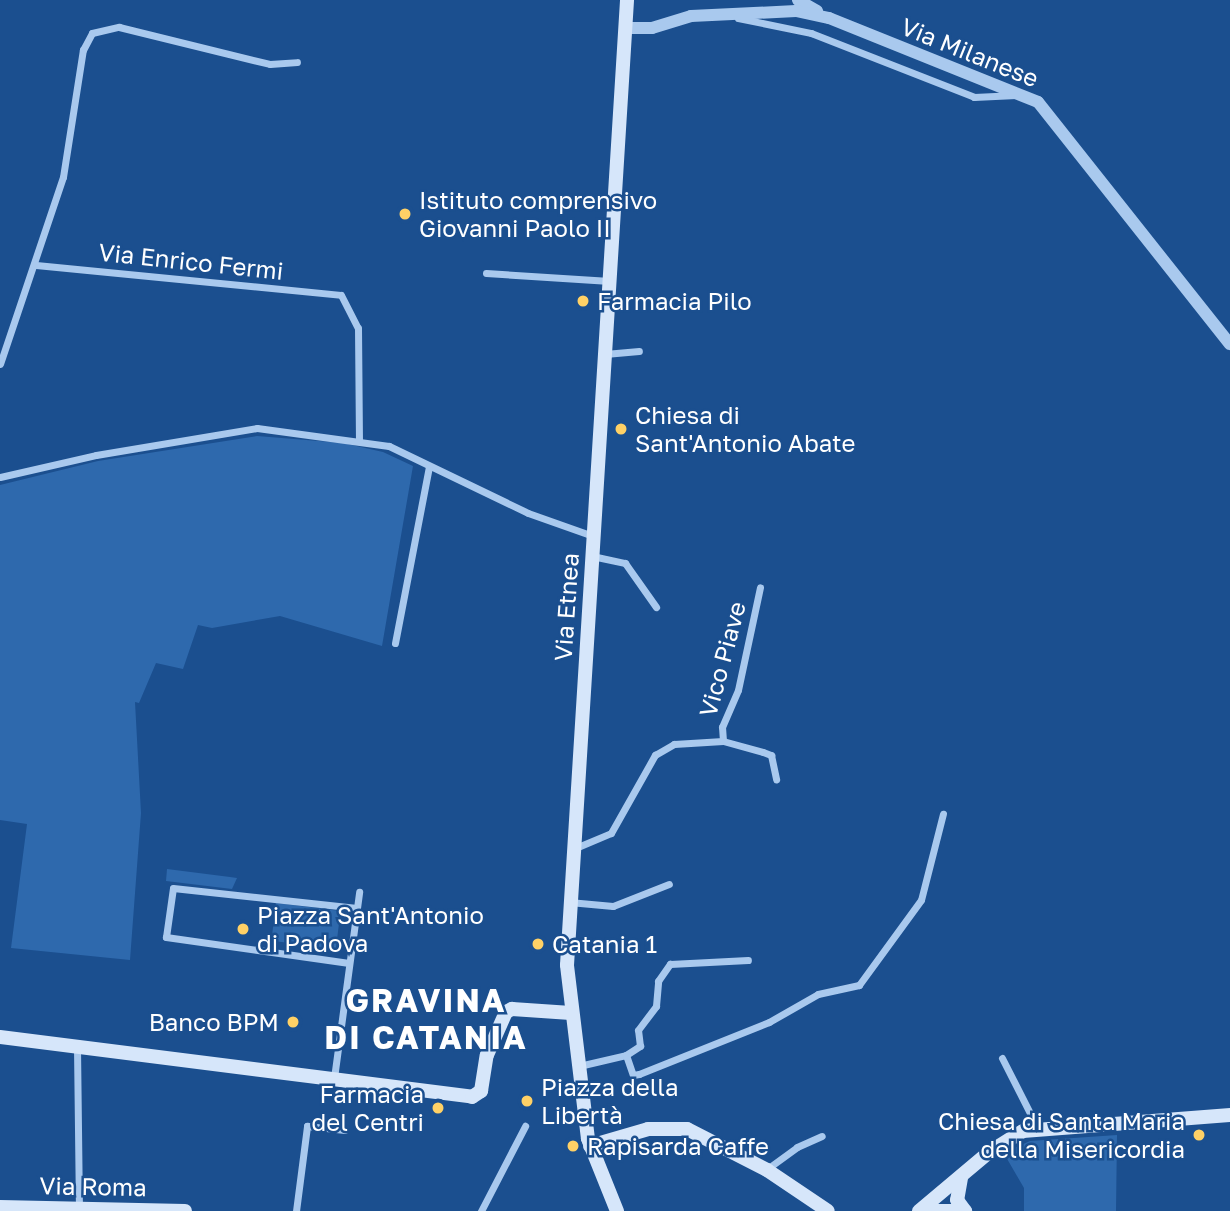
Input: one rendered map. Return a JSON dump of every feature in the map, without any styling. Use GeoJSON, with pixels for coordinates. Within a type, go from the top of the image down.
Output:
{"type":"FeatureCollection","features":[{"type":"Feature","properties":{"kind":"main road","name":"Via Etnea"},"geometry":{"type":"LineString","coordinates":[[617,1211],[590,1146],[571,1013],[569,902],[627,0]]}},
{"type":"Feature","properties":{"kind":"main road"},"geometry":{"type":"LineString","coordinates":[[0,1037],[472,1097],[481,1091],[487,1055],[506,1012],[512,1009],[571,1013]]}},
{"type":"Feature","properties":{"kind":"main road"},"geometry":{"type":"LineString","coordinates":[[919,1211],[1009,1137],[1039,1129],[1230,1115]]}},
{"type":"Feature","properties":{"kind":"main road"},"geometry":{"type":"LineString","coordinates":[[590,1146],[648,1129],[687,1129],[766,1170],[828,1211]]}},
{"type":"Feature","properties":{"kind":"main road"},"geometry":{"type":"LineString","coordinates":[[961,1178],[957,1199],[965,1211]]}},
{"type":"Feature","properties":{"kind":"main road","name":"Via Roma"},"geometry":{"type":"LineString","coordinates":[[0,1207],[185,1211]]}},
{"type":"Feature","properties":{"kind":"main road"},"geometry":{"type":"LineString","coordinates":[[932,1211],[965,1211]]}},
{"type":"Feature","properties":{"kind":"street"},"geometry":{"type":"LineString","coordinates":[[798,0],[829,18]]}},
{"type":"Feature","properties":{"kind":"street","name":"Via Milanese"},"geometry":{"type":"LineString","coordinates":[[626,28],[652,28],[713,14],[781,10],[829,18],[1023,94],[1049,113],[1230,344]]}},
{"type":"Feature","properties":{"kind":"street"},"geometry":{"type":"LineString","coordinates":[[713,14],[811,33],[974,97],[1023,94]]}},
{"type":"Feature","properties":{"kind":"street"},"geometry":{"type":"LineString","coordinates":[[0,365],[36,265],[63,177],[83,50],[92,33],[101,27],[119,27],[270,64],[298,62]]}},
{"type":"Feature","properties":{"kind":"street","name":"Via Enrico Fermi"},"geometry":{"type":"LineString","coordinates":[[36,265],[341,295],[358,328],[359,441]]}},
{"type":"Feature","properties":{"kind":"street"},"geometry":{"type":"LineString","coordinates":[[486,273],[610,281]]}},
{"type":"Feature","properties":{"kind":"street"},"geometry":{"type":"LineString","coordinates":[[605,355],[639,351]]}},
{"type":"Feature","properties":{"kind":"street"},"geometry":{"type":"LineString","coordinates":[[0,477],[257,428],[389,446],[528,513],[594,536]]}},
{"type":"Feature","properties":{"kind":"street"},"geometry":{"type":"LineString","coordinates":[[395,643],[429,466]]}},
{"type":"Feature","properties":{"kind":"street"},"geometry":{"type":"LineString","coordinates":[[593,556],[625,563],[656,607]]}},
{"type":"Feature","properties":{"kind":"street","name":"Vico Piave"},"geometry":{"type":"LineString","coordinates":[[723,741],[722,727],[738,690],[760,587]]}},
{"type":"Feature","properties":{"kind":"street"},"geometry":{"type":"LineString","coordinates":[[572,850],[611,833],[655,755],[664,748],[723,741],[771,755],[776,779]]}},
{"type":"Feature","properties":{"kind":"street"},"geometry":{"type":"LineString","coordinates":[[626,1055],[633,1075],[769,1022],[818,994],[859,985],[921,900],[943,814]]}},
{"type":"Feature","properties":{"kind":"street"},"geometry":{"type":"LineString","coordinates":[[569,902],[613,906],[669,884]]}},
{"type":"Feature","properties":{"kind":"street"},"geometry":{"type":"LineString","coordinates":[[349,963],[166,937],[173,888],[357,908]]}},
{"type":"Feature","properties":{"kind":"street"},"geometry":{"type":"LineString","coordinates":[[334,1078],[359,892]]}},
{"type":"Feature","properties":{"kind":"street"},"geometry":{"type":"LineString","coordinates":[[578,1067],[626,1055],[640,1046],[639,1030],[656,1006],[658,981],[670,964],[748,960]]}},
{"type":"Feature","properties":{"kind":"street"},"geometry":{"type":"LineString","coordinates":[[77,1047],[79,1209]]}},
{"type":"Feature","properties":{"kind":"street"},"geometry":{"type":"LineString","coordinates":[[1002,1058],[1039,1129]]}},
{"type":"Feature","properties":{"kind":"street"},"geometry":{"type":"LineString","coordinates":[[296,1211],[307,1126],[345,1130]]}},
{"type":"Feature","properties":{"kind":"street"},"geometry":{"type":"LineString","coordinates":[[481,1211],[525,1126]]}},
{"type":"Feature","properties":{"kind":"street"},"geometry":{"type":"LineString","coordinates":[[766,1170],[797,1147],[822,1136]]}},
{"type":"Feature","properties":{"kind":"shaded area"},"geometry":{"type":"Polygon","coordinates":[[[257,436],[343,443],[383,452],[413,466],[382,646],[280,616],[212,628],[198,625],[183,669],[156,663],[139,703],[135,702],[141,813],[130,960],[11,948],[27,824],[0,820],[0,485],[98,461],[257,436]]]}},
{"type":"Feature","properties":{"kind":"shaded area"},"geometry":{"type":"Polygon","coordinates":[[[167,869],[237,878],[232,889],[166,881],[167,869]]]}},
{"type":"Feature","properties":{"kind":"shaded area"},"geometry":{"type":"Polygon","coordinates":[[[276,903],[341,911],[336,949],[271,941],[276,903]]]}},
{"type":"Feature","properties":{"kind":"shaded area"},"geometry":{"type":"Polygon","coordinates":[[[1117,1135],[1116,1211],[1024,1211],[1024,1188],[1006,1157],[1014,1148],[1030,1141],[1117,1135]]]}},
{"type":"Feature","properties":{"kind":"place","name":"Istituto comprensivo Giovanni Paolo II"},"geometry":{"type":"Point","coordinates":[405,214]}},
{"type":"Feature","properties":{"kind":"place","name":"Farmacia Pilo"},"geometry":{"type":"Point","coordinates":[583,301]}},
{"type":"Feature","properties":{"kind":"place","name":"Chiesa di Sant'Antonio Abate"},"geometry":{"type":"Point","coordinates":[621,429]}},
{"type":"Feature","properties":{"kind":"place","name":"Piazza Sant'Antonio di Padova"},"geometry":{"type":"Point","coordinates":[243,929]}},
{"type":"Feature","properties":{"kind":"place","name":"Catania 1"},"geometry":{"type":"Point","coordinates":[538,944]}},
{"type":"Feature","properties":{"kind":"place","name":"Banco BPM"},"geometry":{"type":"Point","coordinates":[293,1022]}},
{"type":"Feature","properties":{"kind":"place","name":"Piazza della Libertà"},"geometry":{"type":"Point","coordinates":[527,1101]}},
{"type":"Feature","properties":{"kind":"place","name":"Farmacia del Centri"},"geometry":{"type":"Point","coordinates":[438,1108]}},
{"type":"Feature","properties":{"kind":"place","name":"Chiesa di Santa Maria della Misericordia"},"geometry":{"type":"Point","coordinates":[1199,1135]}},
{"type":"Feature","properties":{"kind":"place","name":"Rapisarda Caffe"},"geometry":{"type":"Point","coordinates":[573,1146]}},
{"type":"Feature","properties":{"kind":"district","name":"GRAVINA DI CATANIA"},"geometry":{"type":"Point","coordinates":[426,1020]}}]}
